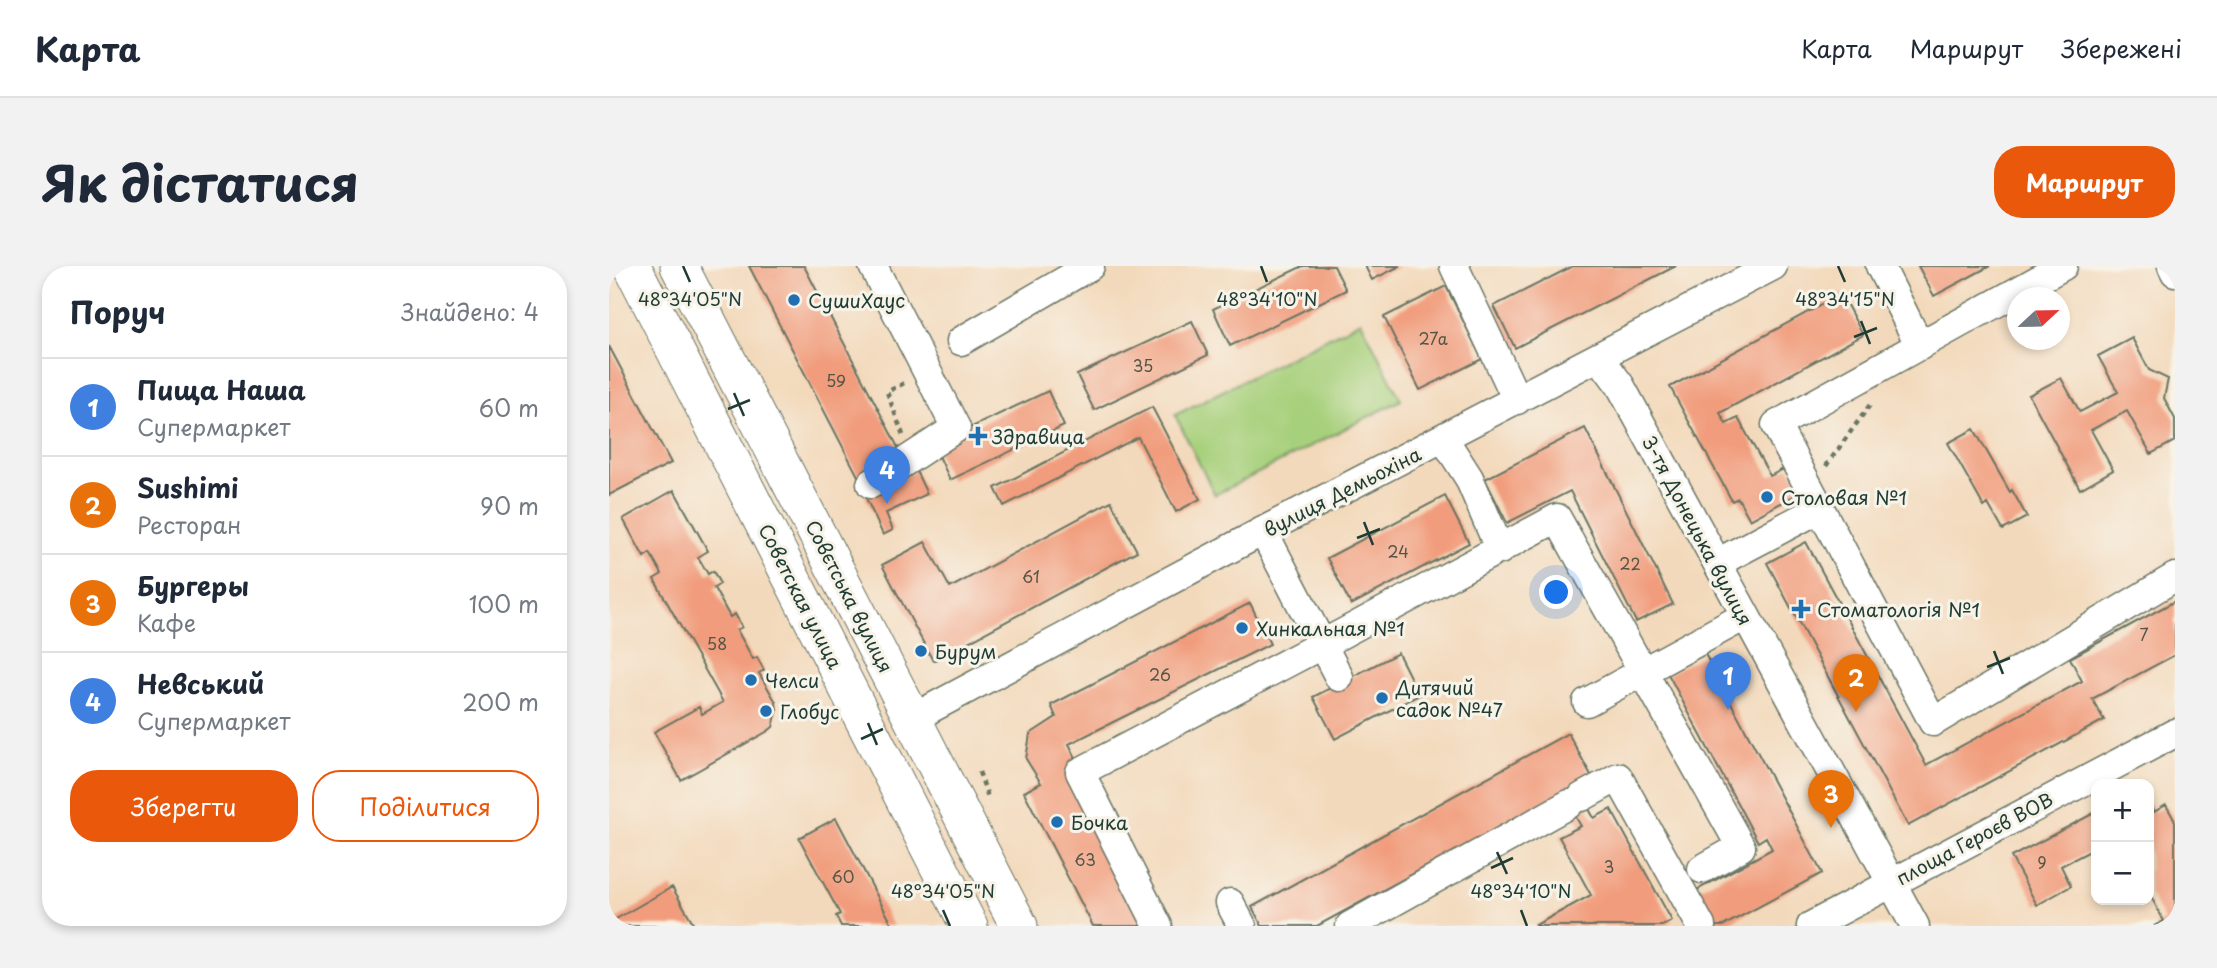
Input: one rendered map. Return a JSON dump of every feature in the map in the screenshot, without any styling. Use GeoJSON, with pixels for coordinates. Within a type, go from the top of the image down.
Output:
{"type":"FeatureCollection","features":[{"type":"Feature","properties":{"kind":"main road","name":"Советская улица"},"geometry":{"type":"LineString","coordinates":[[632,266],[969,926]]}},
{"type":"Feature","properties":{"kind":"main road","name":"Совєтська вулиця"},"geometry":{"type":"LineString","coordinates":[[679,266],[1019,926]]}},
{"type":"Feature","properties":{"kind":"street"},"geometry":{"type":"LineString","coordinates":[[871,484],[956,428],[873,266]]}},
{"type":"Feature","properties":{"kind":"street"},"geometry":{"type":"LineString","coordinates":[[961,341],[1090,266]]}},
{"type":"Feature","properties":{"kind":"street"},"geometry":{"type":"LineString","coordinates":[[1454,266],[1517,400]]}},
{"type":"Feature","properties":{"kind":"street","name":"вулиця Демьохіна"},"geometry":{"type":"LineString","coordinates":[[913,718],[1263,531],[1773,266]]}},
{"type":"Feature","properties":{"kind":"street"},"geometry":{"type":"LineString","coordinates":[[1881,266],[1920,346]]}},
{"type":"Feature","properties":{"kind":"street"},"geometry":{"type":"LineString","coordinates":[[2063,266],[1776,425],[1933,722],[2175,577]]}},
{"type":"Feature","properties":{"kind":"street"},"geometry":{"type":"LineString","coordinates":[[2172,266],[2175,272]]}},
{"type":"Feature","properties":{"kind":"street","name":"3-тя Донецька вулиця"},"geometry":{"type":"LineString","coordinates":[[1599,357],[1620,385],[1915,926]]}},
{"type":"Feature","properties":{"kind":"street"},"geometry":{"type":"LineString","coordinates":[[1444,439],[1469,478],[1500,550]]}},
{"type":"Feature","properties":{"kind":"street"},"geometry":{"type":"LineString","coordinates":[[1717,563],[1819,509]]}},
{"type":"Feature","properties":{"kind":"street"},"geometry":{"type":"LineString","coordinates":[[1158,926],[1080,772],[1557,518],[1741,847],[1702,869]]}},
{"type":"Feature","properties":{"kind":"street"},"geometry":{"type":"LineString","coordinates":[[1263,531],[1339,677]]}},
{"type":"Feature","properties":{"kind":"street"},"geometry":{"type":"LineString","coordinates":[[1587,702],[1745,616]]}},
{"type":"Feature","properties":{"kind":"street","name":"площа Героєв ВОВ"},"geometry":{"type":"LineString","coordinates":[[1811,926],[2175,733]]}},
{"type":"Feature","properties":{"kind":"street"},"geometry":{"type":"LineString","coordinates":[[1350,926],[1618,777],[1700,926]]}},
{"type":"Feature","properties":{"kind":"path"},"geometry":{"type":"LineString","coordinates":[[1824,469],[1878,394]]}},
{"type":"Feature","properties":{"kind":"path"},"geometry":{"type":"LineString","coordinates":[[979,772],[988,797]]}},
{"type":"Feature","properties":{"kind":"green space"},"geometry":{"type":"Polygon","coordinates":[[[1361,321],[1401,400],[1215,495],[1175,415],[1361,321]]]}},
{"type":"Feature","properties":{"kind":"building"},"geometry":{"type":"Polygon","coordinates":[[[749,266],[804,266],[904,459],[861,482],[749,266]]]}},
{"type":"Feature","properties":{"kind":"building"},"geometry":{"type":"Polygon","coordinates":[[[1303,266],[1334,266],[1346,290],[1230,346],[1213,309],[1303,266]]]}},
{"type":"Feature","properties":{"kind":"building"},"geometry":{"type":"Polygon","coordinates":[[[1365,266],[1400,266],[1372,280],[1365,266]]]}},
{"type":"Feature","properties":{"kind":"building"},"geometry":{"type":"Polygon","coordinates":[[[1573,266],[1676,266],[1515,348],[1494,306],[1573,266]]]}},
{"type":"Feature","properties":{"kind":"building"},"geometry":{"type":"Polygon","coordinates":[[[1918,266],[1990,266],[1934,296],[1918,266]]]}},
{"type":"Feature","properties":{"kind":"building"},"geometry":{"type":"Polygon","coordinates":[[[1446,286],[1482,359],[1420,390],[1384,317],[1446,286]]]}},
{"type":"Feature","properties":{"kind":"building"},"geometry":{"type":"Polygon","coordinates":[[[1841,294],[1863,335],[1720,413],[1726,424],[1738,418],[1770,476],[1789,466],[1803,491],[1750,520],[1738,498],[1732,501],[1670,387],[1841,294]]]}},
{"type":"Feature","properties":{"kind":"building"},"geometry":{"type":"Polygon","coordinates":[[[1192,321],[1208,355],[1094,410],[1077,375],[1192,321]]]}},
{"type":"Feature","properties":{"kind":"building"},"geometry":{"type":"Polygon","coordinates":[[[2132,338],[2149,370],[2168,379],[2164,398],[2175,419],[2175,441],[2151,454],[2127,411],[2091,430],[2113,470],[2080,489],[2029,395],[2061,378],[2080,412],[2118,392],[2098,356],[2132,338]]]}},
{"type":"Feature","properties":{"kind":"building"},"geometry":{"type":"Polygon","coordinates":[[[609,346],[671,463],[609,495],[609,346]]]}},
{"type":"Feature","properties":{"kind":"building"},"geometry":{"type":"Polygon","coordinates":[[[1048,391],[1064,426],[950,480],[934,445],[1048,391]]]}},
{"type":"Feature","properties":{"kind":"building"},"geometry":{"type":"Polygon","coordinates":[[[1152,407],[1200,499],[1176,512],[1138,437],[1004,506],[995,488],[1152,407]]]}},
{"type":"Feature","properties":{"kind":"building"},"geometry":{"type":"Polygon","coordinates":[[[1585,428],[1673,604],[1636,622],[1570,491],[1507,523],[1485,479],[1585,428]]]}},
{"type":"Feature","properties":{"kind":"building"},"geometry":{"type":"Polygon","coordinates":[[[1974,429],[2027,517],[2003,530],[1988,504],[1984,507],[1948,443],[1974,429]]]}},
{"type":"Feature","properties":{"kind":"building"},"geometry":{"type":"Polygon","coordinates":[[[916,471],[927,494],[886,513],[893,530],[883,535],[865,496],[916,471]]]}},
{"type":"Feature","properties":{"kind":"building"},"geometry":{"type":"Polygon","coordinates":[[[674,490],[708,551],[698,557],[708,574],[713,571],[720,584],[714,588],[730,617],[735,614],[742,627],[737,630],[753,659],[757,657],[764,670],[759,673],[776,702],[777,711],[773,727],[768,731],[681,780],[654,732],[699,707],[702,714],[723,702],[654,579],[662,574],[650,553],[644,557],[623,519],[674,490]]]}},
{"type":"Feature","properties":{"kind":"building"},"geometry":{"type":"Polygon","coordinates":[[[1445,496],[1469,543],[1351,605],[1327,558],[1445,496]]]}},
{"type":"Feature","properties":{"kind":"building"},"geometry":{"type":"Polygon","coordinates":[[[1111,501],[1137,551],[933,661],[882,565],[925,542],[950,588],[1111,501]]]}},
{"type":"Feature","properties":{"kind":"building"},"geometry":{"type":"Polygon","coordinates":[[[1806,542],[1926,765],[2082,681],[2070,658],[2175,601],[2175,655],[2092,699],[2104,720],[1908,826],[1767,563],[1806,542]]]}},
{"type":"Feature","properties":{"kind":"building"},"geometry":{"type":"Polygon","coordinates":[[[1250,603],[1270,644],[1069,744],[1078,762],[1066,770],[1147,926],[1093,926],[1024,792],[1041,783],[1026,759],[1030,734],[1056,717],[1051,705],[1250,603]]]}},
{"type":"Feature","properties":{"kind":"building"},"geometry":{"type":"Polygon","coordinates":[[[1398,653],[1419,695],[1335,739],[1313,697],[1398,653]]]}},
{"type":"Feature","properties":{"kind":"building"},"geometry":{"type":"Polygon","coordinates":[[[1705,654],[1822,873],[1723,926],[1714,926],[1695,891],[1772,849],[1766,837],[1758,842],[1668,674],[1705,654]]]}},
{"type":"Feature","properties":{"kind":"building"},"geometry":{"type":"Polygon","coordinates":[[[1568,733],[1592,777],[1582,797],[1594,818],[1611,809],[1672,921],[1662,926],[1534,926],[1591,895],[1559,837],[1581,826],[1562,793],[1317,926],[1262,926],[1252,907],[1568,733]]]}},
{"type":"Feature","properties":{"kind":"building"},"geometry":{"type":"Polygon","coordinates":[[[2166,805],[2175,821],[2175,926],[2154,926],[2164,921],[2154,902],[2154,812],[2166,805]]]}},
{"type":"Feature","properties":{"kind":"building"},"geometry":{"type":"Polygon","coordinates":[[[2091,815],[2091,851],[2061,866],[2071,886],[2037,905],[2011,857],[2091,815]]]}},
{"type":"Feature","properties":{"kind":"building"},"geometry":{"type":"Polygon","coordinates":[[[836,818],[893,926],[841,926],[836,916],[840,914],[799,838],[836,818]]]}},
{"type":"Feature","properties":{"kind":"building"},"geometry":{"type":"Polygon","coordinates":[[[672,887],[695,926],[609,926],[609,923],[672,887]]]}},
{"type":"Feature","properties":{"kind":"place","name":"СушиХаус"},"geometry":{"type":"Point","coordinates":[794,300]}},
{"type":"Feature","properties":{"kind":"place","name":"Здравица"},"geometry":{"type":"Point","coordinates":[978,436]}},
{"type":"Feature","properties":{"kind":"place","name":"Столовая №1"},"geometry":{"type":"Point","coordinates":[1767,497]}},
{"type":"Feature","properties":{"kind":"place","name":"Невський"},"geometry":{"type":"Point","coordinates":[887,504]}},
{"type":"Feature","properties":{"kind":"place","name":"Стоматологія №1"},"geometry":{"type":"Point","coordinates":[1801,609]}},
{"type":"Feature","properties":{"kind":"place","name":"Хинкальная №1"},"geometry":{"type":"Point","coordinates":[1242,628]}},
{"type":"Feature","properties":{"kind":"place","name":"Бурум"},"geometry":{"type":"Point","coordinates":[921,651]}},
{"type":"Feature","properties":{"kind":"place","name":"Челси"},"geometry":{"type":"Point","coordinates":[751,680]}},
{"type":"Feature","properties":{"kind":"place","name":"Дитячий садок №47"},"geometry":{"type":"Point","coordinates":[1382,698]}},
{"type":"Feature","properties":{"kind":"place","name":"Пища Наша"},"geometry":{"type":"Point","coordinates":[1728,710]}},
{"type":"Feature","properties":{"kind":"place","name":"Глобус"},"geometry":{"type":"Point","coordinates":[766,711]}},
{"type":"Feature","properties":{"kind":"place","name":"Sushimi"},"geometry":{"type":"Point","coordinates":[1856,712]}},
{"type":"Feature","properties":{"kind":"place","name":"Бочка"},"geometry":{"type":"Point","coordinates":[1057,822]}},
{"type":"Feature","properties":{"kind":"place","name":"Бургеры"},"geometry":{"type":"Point","coordinates":[1831,828]}}]}
